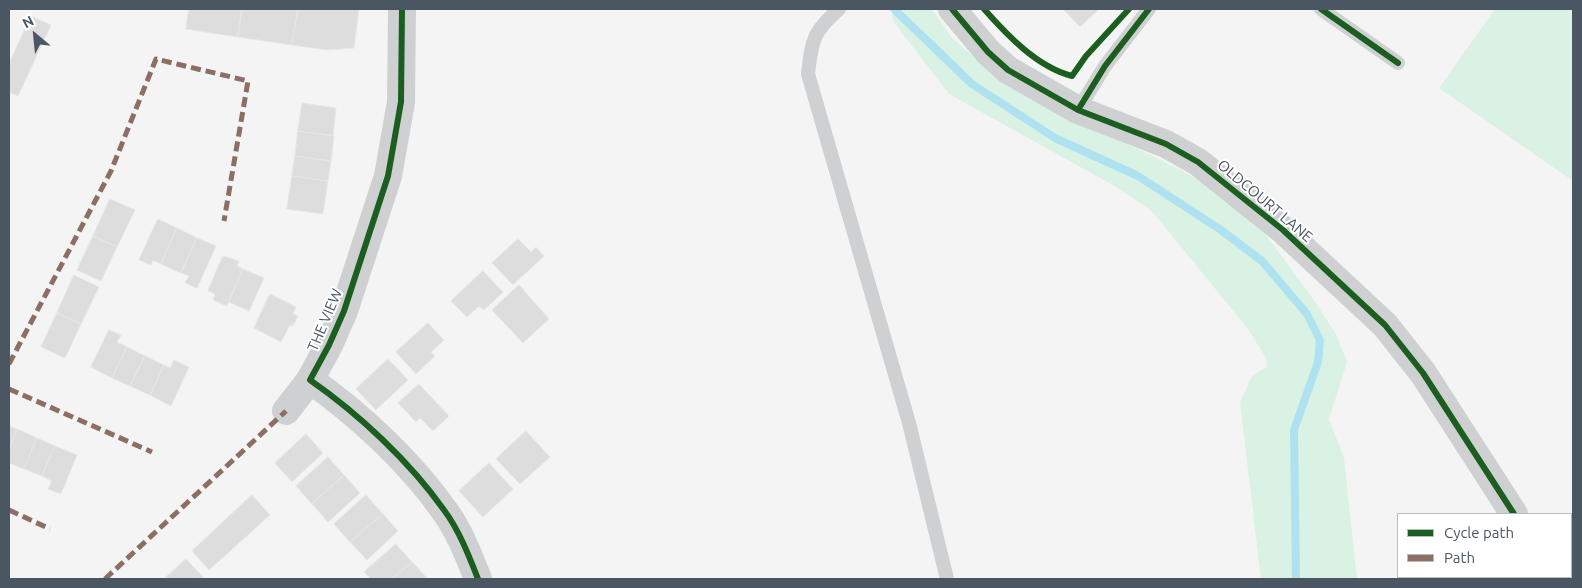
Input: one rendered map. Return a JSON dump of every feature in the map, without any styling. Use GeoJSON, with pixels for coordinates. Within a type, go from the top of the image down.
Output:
{"type":"FeatureCollection","features":[{"type":"Feature","properties":{"kind":"street","name":"THE VIEW"},"geometry":{"type":"LineString","coordinates":[[286,411],[310,380],[329,345],[344,311],[388,176],[401,102],[402,9]]}},
{"type":"Feature","properties":{"kind":"street","name":"OLDCOURT LANE"},"geometry":{"type":"LineString","coordinates":[[952,9],[988,52],[1008,70],[1078,110],[1166,144],[1198,162],[1283,230],[1385,324],[1423,373],[1513,513]]}},
{"type":"Feature","properties":{"kind":"street"},"geometry":{"type":"LineString","coordinates":[[310,380],[346,405],[414,474],[445,511],[470,575]]}},
{"type":"Feature","properties":{"kind":"lane"},"geometry":{"type":"LineString","coordinates":[[839,9],[823,23],[811,42],[808,74],[909,423],[947,579]]}},
{"type":"Feature","properties":{"kind":"lane"},"geometry":{"type":"LineString","coordinates":[[1078,110],[1105,66],[1149,9]]}},
{"type":"Feature","properties":{"kind":"lane"},"geometry":{"type":"LineString","coordinates":[[1321,9],[1398,63]]}},
{"type":"Feature","properties":{"kind":"green space"},"geometry":{"type":"Polygon","coordinates":[[[892,9],[932,9],[952,38],[1007,85],[1075,121],[1151,155],[1205,183],[1258,224],[1311,296],[1336,334],[1347,362],[1329,419],[1344,458],[1357,579],[1261,579],[1240,402],[1252,376],[1267,367],[1266,358],[1248,329],[1151,210],[1111,184],[949,94],[893,21],[892,9]]]}},
{"type":"Feature","properties":{"kind":"green space"},"geometry":{"type":"Polygon","coordinates":[[[1495,9],[1573,9],[1573,181],[1439,88],[1495,9]]]}},
{"type":"Feature","properties":{"kind":"building"},"geometry":{"type":"Polygon","coordinates":[[[189,9],[242,9],[238,37],[186,29],[189,9]]]}},
{"type":"Feature","properties":{"kind":"building"},"geometry":{"type":"Polygon","coordinates":[[[242,9],[298,9],[292,45],[238,37],[242,9]]]}},
{"type":"Feature","properties":{"kind":"building"},"geometry":{"type":"Polygon","coordinates":[[[298,9],[359,9],[354,48],[327,50],[292,45],[298,9]]]}},
{"type":"Feature","properties":{"kind":"building"},"geometry":{"type":"Polygon","coordinates":[[[1099,9],[1080,27],[1064,10],[1099,9]]]}},
{"type":"Feature","properties":{"kind":"building"},"geometry":{"type":"Polygon","coordinates":[[[31,16],[51,25],[18,96],[9,92],[9,64],[31,16]]]}},
{"type":"Feature","properties":{"kind":"building"},"geometry":{"type":"Polygon","coordinates":[[[302,103],[336,108],[333,136],[298,131],[302,103]]]}},
{"type":"Feature","properties":{"kind":"building"},"geometry":{"type":"Polygon","coordinates":[[[298,131],[334,136],[331,161],[295,156],[298,131]]]}},
{"type":"Feature","properties":{"kind":"building"},"geometry":{"type":"Polygon","coordinates":[[[295,156],[331,161],[328,181],[292,176],[295,156]]]}},
{"type":"Feature","properties":{"kind":"building"},"geometry":{"type":"Polygon","coordinates":[[[292,176],[328,181],[323,214],[287,209],[292,176]]]}},
{"type":"Feature","properties":{"kind":"building"},"geometry":{"type":"Polygon","coordinates":[[[110,199],[135,210],[117,247],[93,236],[110,199]]]}},
{"type":"Feature","properties":{"kind":"building"},"geometry":{"type":"Polygon","coordinates":[[[158,219],[177,228],[161,264],[153,260],[151,265],[139,260],[158,219]]]}},
{"type":"Feature","properties":{"kind":"building"},"geometry":{"type":"Polygon","coordinates":[[[177,228],[197,238],[181,273],[161,264],[177,228]]]}},
{"type":"Feature","properties":{"kind":"building"},"geometry":{"type":"Polygon","coordinates":[[[93,236],[117,247],[101,281],[77,270],[93,236]]]}},
{"type":"Feature","properties":{"kind":"building"},"geometry":{"type":"Polygon","coordinates":[[[197,238],[216,246],[197,288],[185,283],[189,276],[181,273],[197,238]]]}},
{"type":"Feature","properties":{"kind":"building"},"geometry":{"type":"Polygon","coordinates":[[[518,239],[531,252],[536,247],[544,256],[513,285],[492,263],[518,239]]]}},
{"type":"Feature","properties":{"kind":"building"},"geometry":{"type":"Polygon","coordinates":[[[223,256],[239,261],[237,266],[243,269],[227,306],[213,300],[215,294],[208,291],[223,256]]]}},
{"type":"Feature","properties":{"kind":"building"},"geometry":{"type":"Polygon","coordinates":[[[243,269],[264,278],[249,311],[229,302],[243,269]]]}},
{"type":"Feature","properties":{"kind":"building"},"geometry":{"type":"Polygon","coordinates":[[[483,271],[503,292],[484,310],[479,306],[467,317],[451,301],[483,271]]]}},
{"type":"Feature","properties":{"kind":"building"},"geometry":{"type":"Polygon","coordinates":[[[74,275],[99,287],[81,324],[57,313],[74,275]]]}},
{"type":"Feature","properties":{"kind":"building"},"geometry":{"type":"Polygon","coordinates":[[[519,285],[549,319],[523,343],[492,310],[519,285]]]}},
{"type":"Feature","properties":{"kind":"building"},"geometry":{"type":"Polygon","coordinates":[[[270,294],[296,307],[293,314],[298,316],[293,326],[290,325],[281,342],[254,328],[270,294]]]}},
{"type":"Feature","properties":{"kind":"building"},"geometry":{"type":"Polygon","coordinates":[[[57,313],[81,324],[65,358],[41,347],[57,313]]]}},
{"type":"Feature","properties":{"kind":"building"},"geometry":{"type":"Polygon","coordinates":[[[428,323],[444,340],[431,352],[435,356],[416,374],[396,352],[428,323]]]}},
{"type":"Feature","properties":{"kind":"building"},"geometry":{"type":"Polygon","coordinates":[[[109,330],[121,335],[117,342],[127,347],[112,378],[91,367],[109,330]]]}},
{"type":"Feature","properties":{"kind":"building"},"geometry":{"type":"Polygon","coordinates":[[[127,347],[145,356],[130,386],[112,378],[127,347]]]}},
{"type":"Feature","properties":{"kind":"building"},"geometry":{"type":"Polygon","coordinates":[[[145,356],[164,365],[150,395],[130,386],[145,356]]]}},
{"type":"Feature","properties":{"kind":"building"},"geometry":{"type":"Polygon","coordinates":[[[388,359],[408,380],[376,410],[356,389],[388,359]]]}},
{"type":"Feature","properties":{"kind":"building"},"geometry":{"type":"Polygon","coordinates":[[[174,360],[189,367],[171,406],[150,395],[164,365],[170,368],[174,360]]]}},
{"type":"Feature","properties":{"kind":"building"},"geometry":{"type":"Polygon","coordinates":[[[419,384],[449,416],[433,431],[420,418],[416,422],[398,403],[419,384]]]}},
{"type":"Feature","properties":{"kind":"building"},"geometry":{"type":"Polygon","coordinates":[[[9,426],[17,429],[9,450],[9,426]]]}},
{"type":"Feature","properties":{"kind":"building"},"geometry":{"type":"Polygon","coordinates":[[[17,429],[37,438],[24,469],[9,463],[9,450],[17,429]]]}},
{"type":"Feature","properties":{"kind":"building"},"geometry":{"type":"Polygon","coordinates":[[[526,431],[550,457],[520,484],[496,459],[526,431]]]}},
{"type":"Feature","properties":{"kind":"building"},"geometry":{"type":"Polygon","coordinates":[[[306,434],[323,453],[292,482],[275,463],[306,434]]]}},
{"type":"Feature","properties":{"kind":"building"},"geometry":{"type":"Polygon","coordinates":[[[37,438],[55,446],[42,476],[24,469],[37,438]]]}},
{"type":"Feature","properties":{"kind":"building"},"geometry":{"type":"Polygon","coordinates":[[[55,446],[77,455],[61,494],[48,489],[52,481],[42,476],[55,446]]]}},
{"type":"Feature","properties":{"kind":"building"},"geometry":{"type":"Polygon","coordinates":[[[328,457],[344,475],[312,504],[296,486],[328,457]]]}},
{"type":"Feature","properties":{"kind":"building"},"geometry":{"type":"Polygon","coordinates":[[[489,463],[513,489],[483,517],[459,491],[489,463]]]}},
{"type":"Feature","properties":{"kind":"building"},"geometry":{"type":"Polygon","coordinates":[[[344,475],[360,493],[328,522],[312,504],[344,475]]]}},
{"type":"Feature","properties":{"kind":"building"},"geometry":{"type":"Polygon","coordinates":[[[252,495],[270,515],[209,570],[192,551],[252,495]]]}},
{"type":"Feature","properties":{"kind":"building"},"geometry":{"type":"Polygon","coordinates":[[[366,495],[383,514],[350,542],[334,524],[366,495]]]}},
{"type":"Feature","properties":{"kind":"building"},"geometry":{"type":"Polygon","coordinates":[[[383,514],[398,531],[367,560],[350,542],[383,514]]]}},
{"type":"Feature","properties":{"kind":"building"},"geometry":{"type":"Polygon","coordinates":[[[396,544],[412,562],[392,579],[371,579],[364,572],[396,544]]]}},
{"type":"Feature","properties":{"kind":"building"},"geometry":{"type":"Polygon","coordinates":[[[186,559],[204,578],[164,579],[186,559]]]}},
{"type":"Feature","properties":{"kind":"building"},"geometry":{"type":"Polygon","coordinates":[[[412,562],[428,579],[392,579],[412,562]]]}},
{"type":"Feature","properties":{"kind":"waterway"},"geometry":{"type":"LineString","coordinates":[[894,9],[972,84],[1055,138],[1138,176],[1221,230],[1262,261],[1307,314],[1320,340],[1318,362],[1294,430],[1296,579]]}},
{"type":"Feature","properties":{"kind":"marked path"},"geometry":{"type":"LineString","coordinates":[[9,364],[111,171],[156,59],[248,81],[224,221]]}},
{"type":"Feature","properties":{"kind":"marked path"},"geometry":{"type":"LineString","coordinates":[[9,389],[152,452]]}},
{"type":"Feature","properties":{"kind":"marked path"},"geometry":{"type":"LineString","coordinates":[[105,579],[286,411]]}},
{"type":"Feature","properties":{"kind":"marked path"},"geometry":{"type":"LineString","coordinates":[[9,510],[50,529]]}},
{"type":"Feature","properties":{"kind":"cycle path"},"geometry":{"type":"LineString","coordinates":[[402,9],[401,102],[388,176],[344,311],[329,345],[310,380],[365,423],[416,474],[454,526],[478,579]]}},
{"type":"Feature","properties":{"kind":"cycle path"},"geometry":{"type":"LineString","coordinates":[[952,9],[988,52],[1008,70],[1078,110],[1166,144],[1198,162],[1283,230],[1385,325],[1423,373],[1513,513]]}},
{"type":"Feature","properties":{"kind":"cycle path"},"geometry":{"type":"LineString","coordinates":[[984,9],[1013,39],[1035,58],[1059,72],[1072,76],[1086,56],[1129,9]]}},
{"type":"Feature","properties":{"kind":"cycle path"},"geometry":{"type":"LineString","coordinates":[[1078,110],[1105,66],[1149,9]]}},
{"type":"Feature","properties":{"kind":"cycle path"},"geometry":{"type":"LineString","coordinates":[[1321,9],[1398,63]]}}]}
